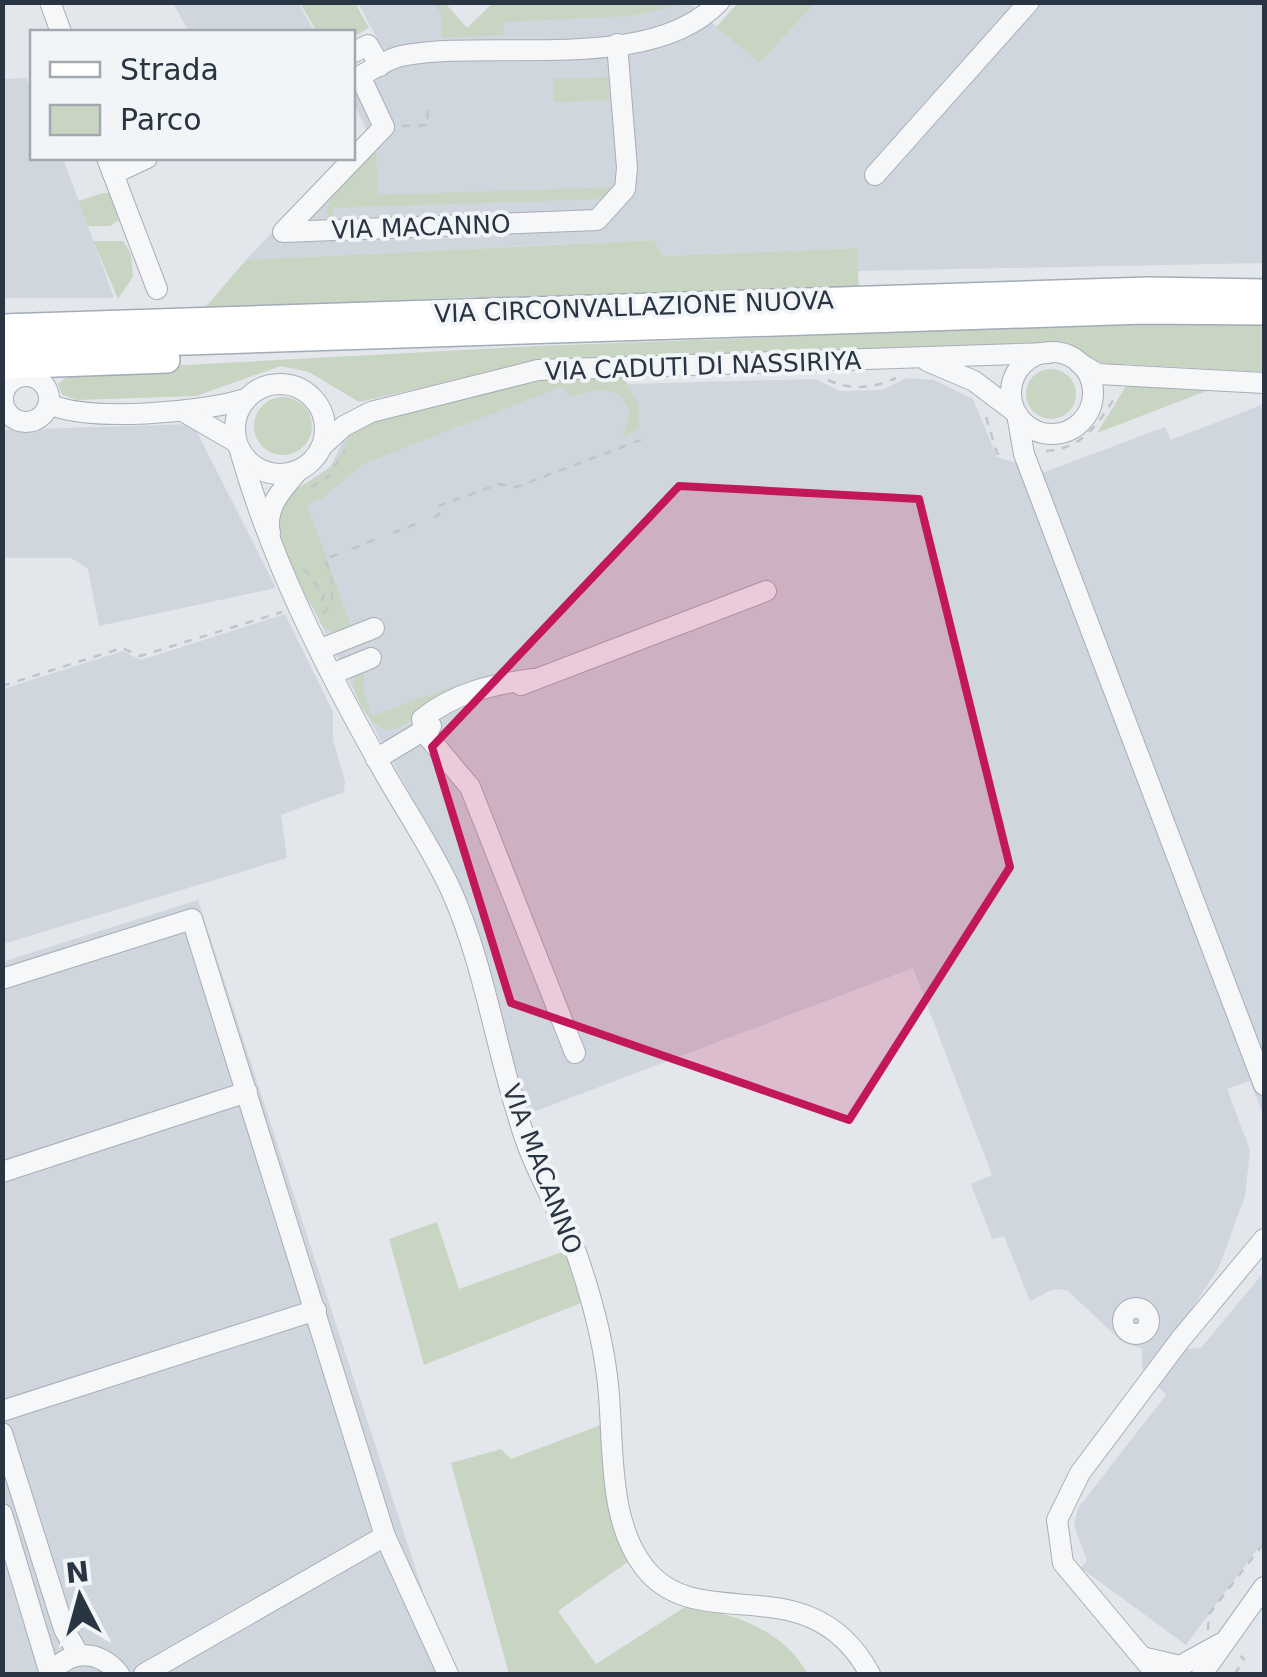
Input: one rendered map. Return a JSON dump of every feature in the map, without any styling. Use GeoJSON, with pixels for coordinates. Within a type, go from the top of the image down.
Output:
{"type":"FeatureCollection","features":[{"type":"Feature","properties":{"kind":"main road","name":"VIA CIRCONVALLAZIONE NUOVA"},"geometry":{"type":"LineString","coordinates":[[8,326],[1129,290],[1264,292]]}},
{"type":"Feature","properties":{"kind":"main road","name":"VIA CIRCONVALLAZIONE NUOVA"},"geometry":{"type":"LineString","coordinates":[[2,348],[1124,312],[1264,312]]}},
{"type":"Feature","properties":{"kind":"main road"},"geometry":{"type":"LineString","coordinates":[[5,376],[66,364],[240,357],[460,333]]}},
{"type":"Feature","properties":{"kind":"street"},"geometry":{"type":"LineString","coordinates":[[50,2],[60,30]]}},
{"type":"Feature","properties":{"kind":"street"},"geometry":{"type":"LineString","coordinates":[[875,175],[1030,2]]}},
{"type":"Feature","properties":{"kind":"street"},"geometry":{"type":"LineString","coordinates":[[384,127],[360,76],[398,56],[616,44],[683,30],[712,10]]}},
{"type":"Feature","properties":{"kind":"street","name":"VIA MACANNO"},"geometry":{"type":"LineString","coordinates":[[352,160],[283,232],[597,220],[625,189],[628,168],[616,44]]}},
{"type":"Feature","properties":{"kind":"street"},"geometry":{"type":"LineString","coordinates":[[360,49],[380,66]]}},
{"type":"Feature","properties":{"kind":"street","name":"VIA MACANNO"},"geometry":{"type":"LineString","coordinates":[[355,157],[384,127]]}},
{"type":"Feature","properties":{"kind":"street"},"geometry":{"type":"LineString","coordinates":[[138,160],[110,166],[157,289]]}},
{"type":"Feature","properties":{"kind":"street"},"geometry":{"type":"LineString","coordinates":[[1049,353],[1030,359],[1016,374],[1011,393],[1024,454],[1264,1085]]}},
{"type":"Feature","properties":{"kind":"street","name":"VIA CADUTI DI NASSIRIYA"},"geometry":{"type":"LineString","coordinates":[[322,446],[344,426],[371,412],[538,370],[1049,353],[1078,362],[1098,374],[1264,384]]}},
{"type":"Feature","properties":{"kind":"street","name":"VIA CADUTI DI NASSIRIYA"},"geometry":{"type":"LineString","coordinates":[[920,358],[974,381],[1044,434],[1059,433],[1078,424],[1088,410],[1092,395],[1088,376],[1078,362]]}},
{"type":"Feature","properties":{"kind":"street"},"geometry":{"type":"LineString","coordinates":[[42,382],[66,364]]}},
{"type":"Feature","properties":{"kind":"street"},"geometry":{"type":"LineString","coordinates":[[49,404],[34,420],[20,420],[5,413],[5,376],[28,376],[42,382],[49,404],[68,412],[214,409],[245,400],[275,384],[293,385],[316,402],[326,431],[322,446]]}},
{"type":"Feature","properties":{"kind":"street","name":"VIA MACANNO"},"geometry":{"type":"LineString","coordinates":[[245,400],[238,411],[238,448],[260,522],[332,674],[450,889],[527,1144],[577,1255],[607,1373],[620,1507],[644,1567],[671,1590],[701,1600],[796,1609],[835,1630],[857,1652],[870,1674]]}},
{"type":"Feature","properties":{"kind":"street","name":"VIA CADUTI DI NASSIRIYA"},"geometry":{"type":"LineString","coordinates":[[316,402],[371,412]]}},
{"type":"Feature","properties":{"kind":"street"},"geometry":{"type":"LineString","coordinates":[[180,410],[238,448],[262,471],[303,480]]}},
{"type":"Feature","properties":{"kind":"street","name":"VIA MACANNO"},"geometry":{"type":"LineString","coordinates":[[274,549],[267,521],[279,492],[303,480],[322,446]]}},
{"type":"Feature","properties":{"kind":"street"},"geometry":{"type":"LineString","coordinates":[[574,1052],[470,787],[424,732],[422,719],[440,704],[492,684],[533,678],[766,591]]}},
{"type":"Feature","properties":{"kind":"street"},"geometry":{"type":"LineString","coordinates":[[320,649],[374,628]]}},
{"type":"Feature","properties":{"kind":"street"},"geometry":{"type":"LineString","coordinates":[[332,674],[371,658]]}},
{"type":"Feature","properties":{"kind":"street"},"geometry":{"type":"LineString","coordinates":[[376,758],[424,732]]}},
{"type":"Feature","properties":{"kind":"street"},"geometry":{"type":"LineString","coordinates":[[2,979],[192,919],[386,1536],[448,1674]]}},
{"type":"Feature","properties":{"kind":"street"},"geometry":{"type":"LineString","coordinates":[[2,1172],[247,1092]]}},
{"type":"Feature","properties":{"kind":"street"},"geometry":{"type":"LineString","coordinates":[[1250,1255],[1264,1226]]}},
{"type":"Feature","properties":{"kind":"street"},"geometry":{"type":"LineString","coordinates":[[1222,1642],[1180,1666],[1151,1666],[1063,1563],[1056,1520],[1065,1495],[1180,1340],[1264,1239]]}},
{"type":"Feature","properties":{"kind":"street"},"geometry":{"type":"LineString","coordinates":[[2,1412],[316,1310]]}},
{"type":"Feature","properties":{"kind":"street"},"geometry":{"type":"LineString","coordinates":[[1158,1370],[1143,1327],[1180,1340]]}},
{"type":"Feature","properties":{"kind":"street"},"geometry":{"type":"LineString","coordinates":[[2,1433],[64,1629],[79,1655]]}},
{"type":"Feature","properties":{"kind":"street"},"geometry":{"type":"LineString","coordinates":[[2,1514],[50,1674]]}},
{"type":"Feature","properties":{"kind":"street"},"geometry":{"type":"LineString","coordinates":[[144,1674],[386,1536]]}},
{"type":"Feature","properties":{"kind":"street"},"geometry":{"type":"LineString","coordinates":[[1202,1674],[1264,1587]]}},
{"type":"Feature","properties":{"kind":"street"},"geometry":{"type":"LineString","coordinates":[[50,1674],[61,1662],[79,1655],[99,1657],[119,1674]]}},
{"type":"Feature","properties":{"kind":"path"},"geometry":{"type":"LineString","coordinates":[[384,127],[428,125],[427,108]]}},
{"type":"Feature","properties":{"kind":"path"},"geometry":{"type":"LineString","coordinates":[[815,374],[844,387],[879,386],[895,378]]}},
{"type":"Feature","properties":{"kind":"path"},"geometry":{"type":"LineString","coordinates":[[1036,450],[1066,448],[1082,441],[1096,429],[1124,383]]}},
{"type":"Feature","properties":{"kind":"path"},"geometry":{"type":"LineString","coordinates":[[984,409],[997,453],[1008,460],[1016,457]]}},
{"type":"Feature","properties":{"kind":"path"},"geometry":{"type":"LineString","coordinates":[[434,518],[438,516],[436,507],[499,484],[516,487],[646,438]]}},
{"type":"Feature","properties":{"kind":"path"},"geometry":{"type":"LineString","coordinates":[[303,480],[329,476],[346,448]]}},
{"type":"Feature","properties":{"kind":"path"},"geometry":{"type":"LineString","coordinates":[[394,533],[418,523]]}},
{"type":"Feature","properties":{"kind":"path"},"geometry":{"type":"LineString","coordinates":[[352,549],[379,538]]}},
{"type":"Feature","properties":{"kind":"path"},"geometry":{"type":"LineString","coordinates":[[2,686],[122,648],[140,656],[284,611],[304,617],[331,605],[333,584],[325,560],[338,554]]}},
{"type":"Feature","properties":{"kind":"path"},"geometry":{"type":"LineString","coordinates":[[302,567],[324,595],[316,610],[304,617]]}},
{"type":"Feature","properties":{"kind":"highlighted area"},"geometry":{"type":"Polygon","coordinates":[[[679,486],[919,499],[1010,867],[849,1120],[511,1003],[432,747],[679,486]]]}},
{"type":"Feature","properties":{"kind":"shaded area"},"geometry":{"type":"Polygon","coordinates":[[[173,3],[298,3],[314,30],[188,30],[173,3]]]}},
{"type":"Feature","properties":{"kind":"shaded area"},"geometry":{"type":"Polygon","coordinates":[[[358,3],[445,3],[467,28],[493,3],[689,3],[760,63],[815,3],[1264,3],[1264,263],[858,271],[856,248],[664,256],[652,240],[246,260],[340,160],[355,160],[355,144],[367,131],[355,105],[355,66],[384,51],[358,3]]]}},
{"type":"Feature","properties":{"kind":"shaded area"},"geometry":{"type":"Polygon","coordinates":[[[27,78],[30,160],[64,160],[114,298],[3,298],[3,79],[27,78]]]}},
{"type":"Feature","properties":{"kind":"shaded area"},"geometry":{"type":"Polygon","coordinates":[[[621,375],[628,384],[815,379],[840,391],[882,390],[907,378],[934,380],[973,399],[997,457],[1045,472],[1165,427],[1171,440],[1264,404],[1264,1116],[1250,1081],[1227,1089],[1250,1150],[1245,1196],[1219,1267],[1180,1327],[1185,1349],[1201,1348],[1264,1272],[1264,1540],[1186,1645],[1081,1568],[1087,1560],[1074,1526],[1078,1508],[1166,1395],[1142,1368],[1142,1349],[1121,1341],[1067,1290],[1054,1289],[1030,1301],[1004,1236],[992,1239],[971,1184],[992,1175],[913,968],[528,1114],[462,891],[352,687],[283,547],[280,519],[294,491],[330,467],[346,436],[368,418],[621,375]]]}},
{"type":"Feature","properties":{"kind":"shaded area"},"geometry":{"type":"Polygon","coordinates":[[[193,424],[276,588],[99,626],[88,569],[71,558],[3,558],[2,430],[193,424]]]}},
{"type":"Feature","properties":{"kind":"shaded area"},"geometry":{"type":"Polygon","coordinates":[[[285,614],[333,712],[333,740],[345,781],[344,792],[281,815],[287,858],[3,944],[3,689],[123,651],[141,660],[285,614]]]}},
{"type":"Feature","properties":{"kind":"shaded area"},"geometry":{"type":"Polygon","coordinates":[[[198,900],[439,1641],[458,1674],[3,1674],[2,962],[198,900]]]}},
{"type":"Feature","properties":{"kind":"green space"},"geometry":{"type":"Polygon","coordinates":[[[738,2],[815,3],[760,63],[716,27],[738,2]]]}},
{"type":"Feature","properties":{"kind":"green space"},"geometry":{"type":"Polygon","coordinates":[[[300,3],[355,3],[369,28],[355,36],[355,30],[316,30],[300,3]]]}},
{"type":"Feature","properties":{"kind":"green space"},"geometry":{"type":"Polygon","coordinates":[[[434,3],[445,3],[467,28],[493,3],[686,3],[631,16],[504,22],[503,35],[442,38],[441,14],[434,3]]]}},
{"type":"Feature","properties":{"kind":"green space"},"geometry":{"type":"Polygon","coordinates":[[[608,77],[609,100],[554,102],[553,79],[608,77]]]}},
{"type":"Feature","properties":{"kind":"green space"},"geometry":{"type":"Polygon","coordinates":[[[376,151],[378,195],[618,187],[603,199],[333,208],[333,220],[328,219],[336,190],[376,151]]]}},
{"type":"Feature","properties":{"kind":"green space"},"geometry":{"type":"Polygon","coordinates":[[[110,193],[119,220],[110,226],[88,226],[78,201],[110,193]]]}},
{"type":"Feature","properties":{"kind":"green space"},"geometry":{"type":"Polygon","coordinates":[[[653,240],[664,256],[857,248],[859,290],[509,301],[472,297],[203,310],[246,260],[653,240]]]}},
{"type":"Feature","properties":{"kind":"green space"},"geometry":{"type":"Polygon","coordinates":[[[93,241],[123,241],[131,254],[133,277],[118,299],[93,241]]]}},
{"type":"Feature","properties":{"kind":"green space"},"geometry":{"type":"Polygon","coordinates":[[[1141,323],[1264,324],[1264,372],[1125,364],[1123,369],[1041,345],[547,359],[359,402],[309,372],[281,366],[196,396],[78,400],[62,395],[58,384],[74,371],[538,346],[1141,323]]]}},
{"type":"Feature","properties":{"kind":"green space"},"geometry":{"type":"Polygon","coordinates":[[[1051,369],[1069,376],[1076,394],[1069,412],[1051,419],[1033,412],[1026,394],[1033,376],[1051,369]]]}},
{"type":"Feature","properties":{"kind":"green space"},"geometry":{"type":"Polygon","coordinates":[[[621,375],[638,402],[639,429],[622,437],[630,413],[620,396],[597,390],[570,398],[563,386],[363,464],[324,497],[307,505],[352,628],[335,633],[323,627],[283,546],[281,513],[291,493],[331,466],[354,431],[368,418],[553,377],[621,375]]]}},
{"type":"Feature","properties":{"kind":"green space"},"geometry":{"type":"Polygon","coordinates":[[[1128,383],[1217,387],[1097,433],[1128,383]]]}},
{"type":"Feature","properties":{"kind":"green space"},"geometry":{"type":"Polygon","coordinates":[[[283,397],[304,405],[312,426],[304,447],[283,455],[262,447],[254,426],[262,405],[283,397]]]}},
{"type":"Feature","properties":{"kind":"green space"},"geometry":{"type":"Polygon","coordinates":[[[365,668],[363,693],[372,716],[456,685],[405,724],[385,730],[366,714],[357,699],[354,674],[365,668]]]}},
{"type":"Feature","properties":{"kind":"green space"},"geometry":{"type":"Polygon","coordinates":[[[437,1222],[459,1289],[565,1251],[581,1303],[424,1365],[389,1239],[437,1222]]]}},
{"type":"Feature","properties":{"kind":"green space"},"geometry":{"type":"Polygon","coordinates":[[[601,1425],[629,1561],[558,1611],[596,1664],[685,1607],[756,1626],[785,1645],[808,1674],[509,1674],[451,1463],[501,1449],[511,1459],[601,1425]]]}}]}
